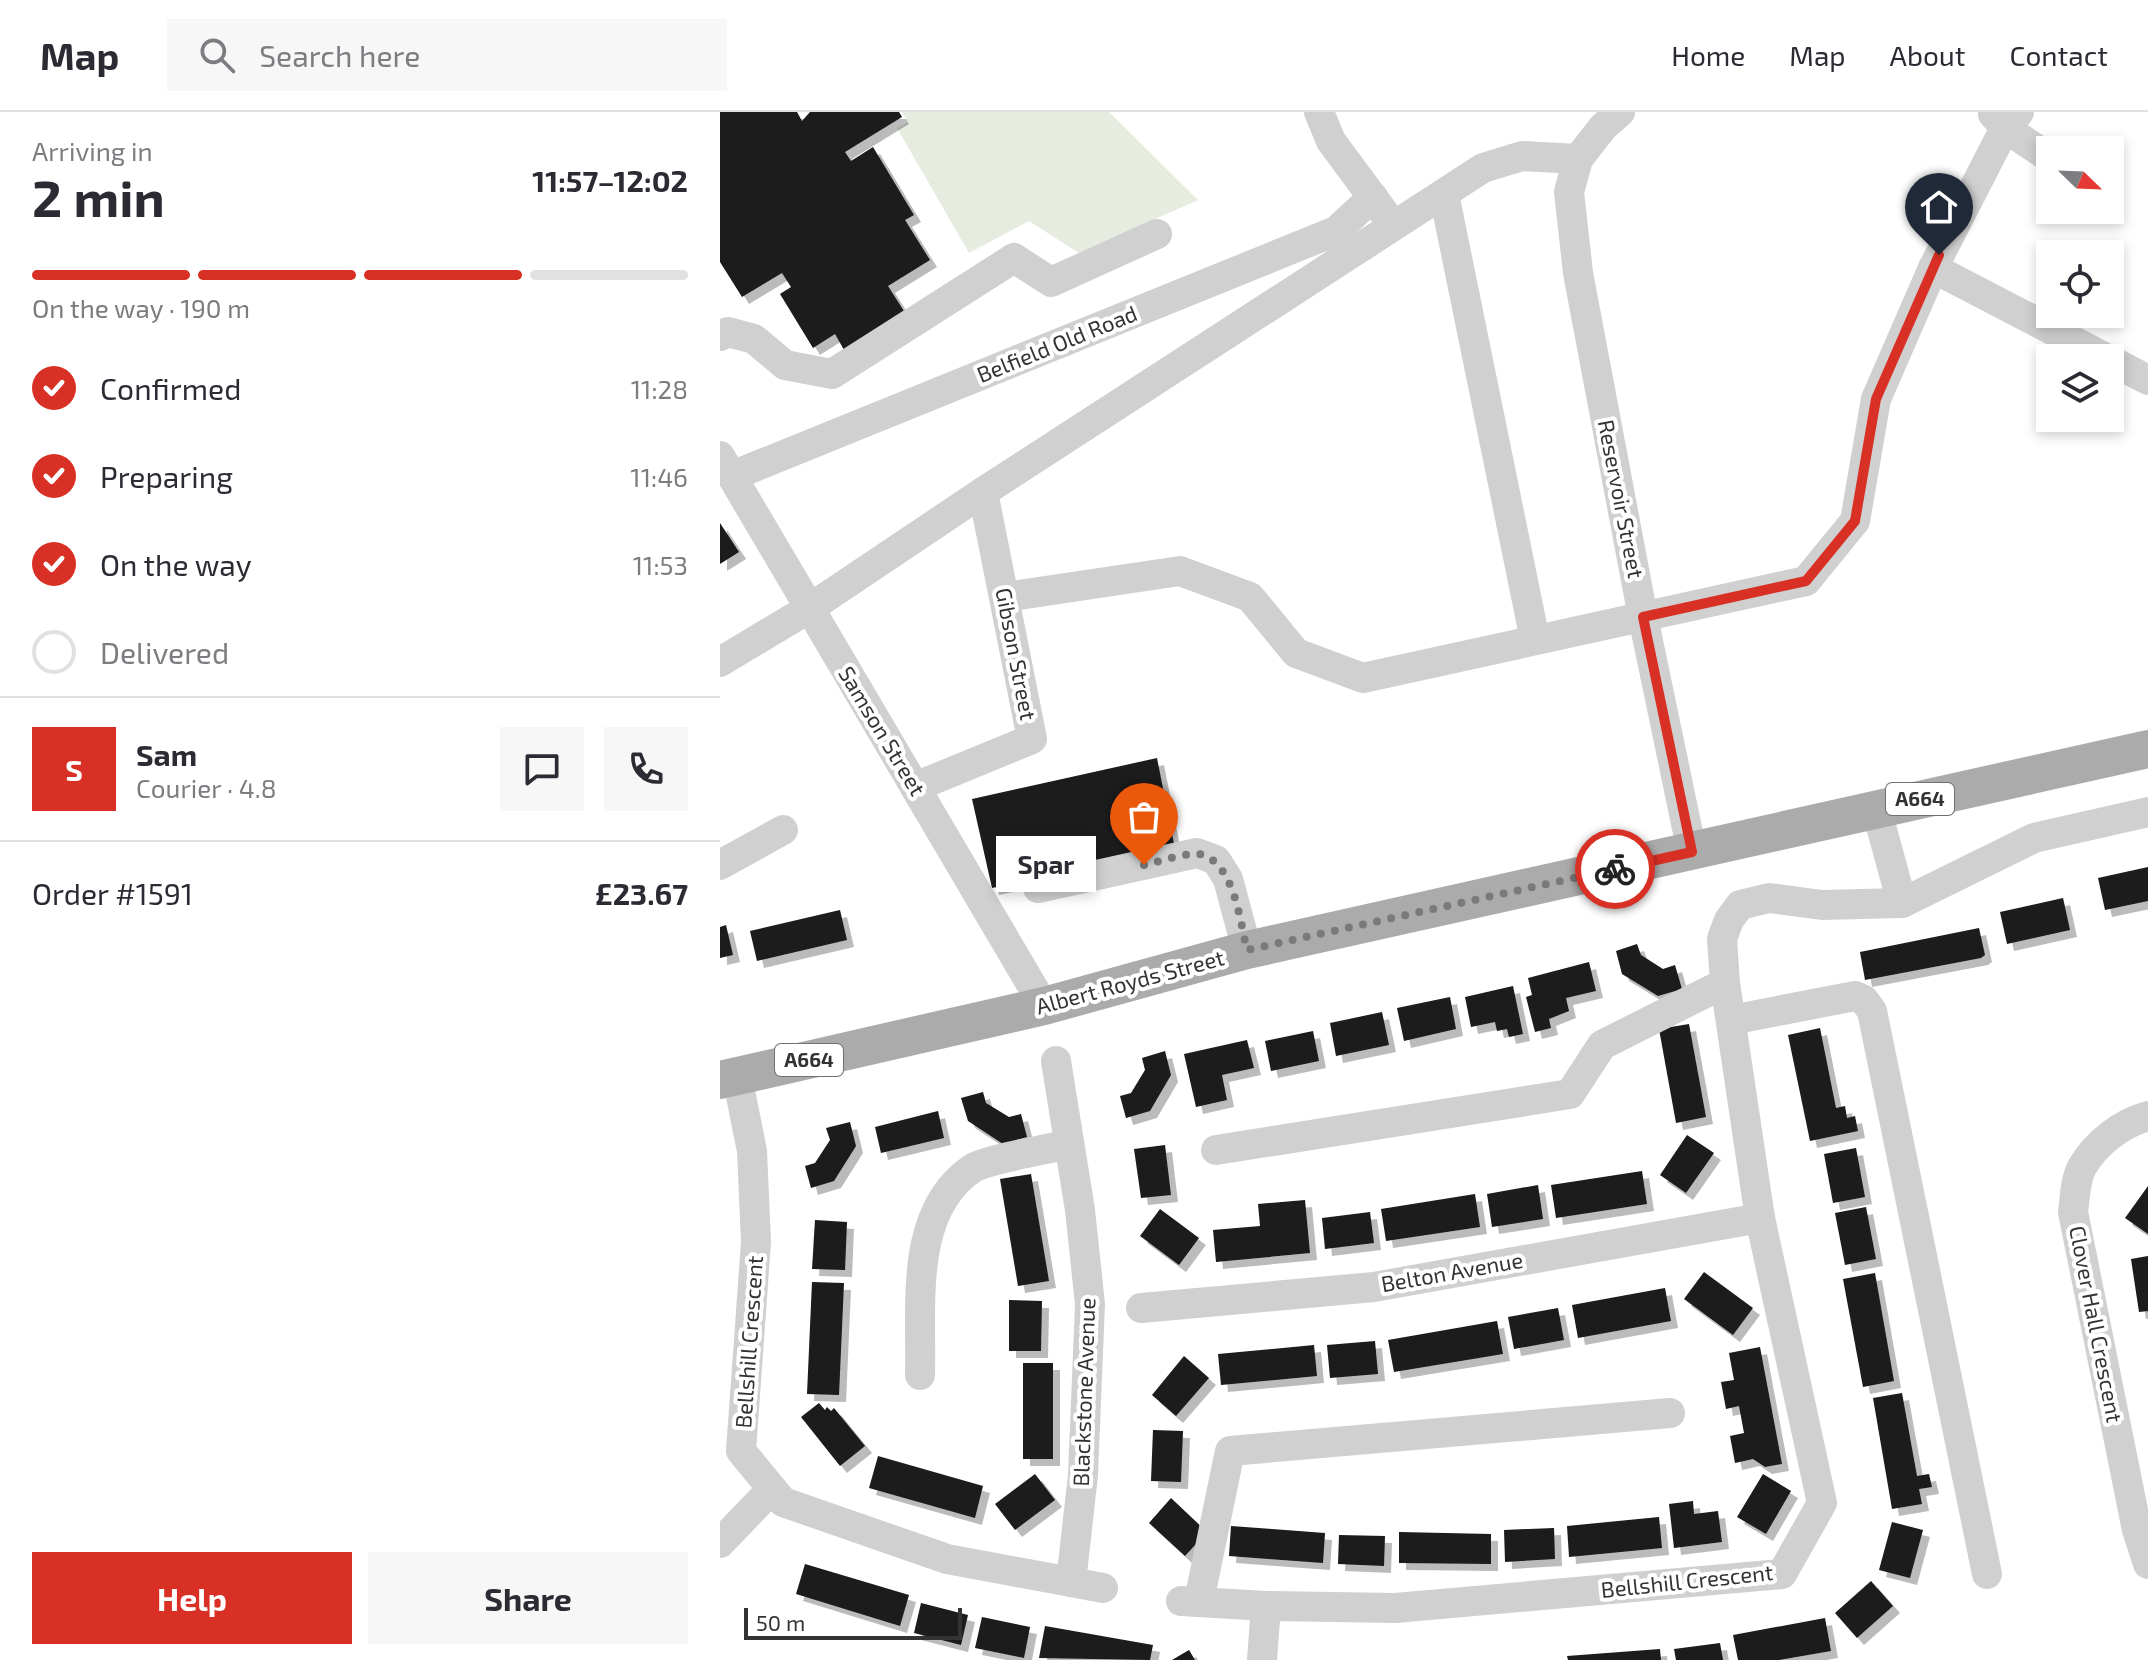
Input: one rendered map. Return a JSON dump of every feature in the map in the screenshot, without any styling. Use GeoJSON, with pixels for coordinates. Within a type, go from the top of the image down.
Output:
{"type":"FeatureCollection","features":[{"type":"Feature","properties":{"kind":"main road","name":"Albert Royds Street"},"geometry":{"type":"LineString","coordinates":[[729,1078],[1044,1006],[1247,950],[2148,749]]}},
{"type":"Feature","properties":{"kind":"street"},"geometry":{"type":"LineString","coordinates":[[1319,112],[1331,141],[1394,227]]}},
{"type":"Feature","properties":{"kind":"street"},"geometry":{"type":"LineString","coordinates":[[720,662],[810,608],[983,492],[1483,168],[1522,156],[1578,159],[1603,127],[1620,112]]}},
{"type":"Feature","properties":{"kind":"street"},"geometry":{"type":"LineString","coordinates":[[1005,597],[1180,571],[1250,597],[1296,653],[1363,678],[1806,581],[1855,521],[1876,399],[1933,268],[2005,117],[2036,145]]}},
{"type":"Feature","properties":{"kind":"street","name":"Reservoir Street"},"geometry":{"type":"LineString","coordinates":[[1578,159],[1569,192],[1578,273],[1643,617],[1692,852]]}},
{"type":"Feature","properties":{"kind":"street"},"geometry":{"type":"LineString","coordinates":[[1444,194],[1535,640]]}},
{"type":"Feature","properties":{"kind":"street","name":"Belfield Old Road"},"geometry":{"type":"LineString","coordinates":[[726,466],[1336,231],[1373,197]]}},
{"type":"Feature","properties":{"kind":"street"},"geometry":{"type":"LineString","coordinates":[[720,336],[728,332],[754,339],[785,365],[832,374],[1014,258],[1051,282],[1157,234]]}},
{"type":"Feature","properties":{"kind":"street"},"geometry":{"type":"LineString","coordinates":[[1933,268],[2079,344]]}},
{"type":"Feature","properties":{"kind":"street"},"geometry":{"type":"LineString","coordinates":[[2124,367],[2148,380]]}},
{"type":"Feature","properties":{"kind":"street","name":"Samson Street"},"geometry":{"type":"LineString","coordinates":[[726,466],[1044,1006]]}},
{"type":"Feature","properties":{"kind":"street","name":"Gibson Street"},"geometry":{"type":"LineString","coordinates":[[915,787],[1032,739],[983,492]]}},
{"type":"Feature","properties":{"kind":"street"},"geometry":{"type":"LineString","coordinates":[[1876,808],[1902,903],[2034,838],[2148,812]]}},
{"type":"Feature","properties":{"kind":"street"},"geometry":{"type":"LineString","coordinates":[[720,865],[783,830]]}},
{"type":"Feature","properties":{"kind":"street"},"geometry":{"type":"LineString","coordinates":[[1038,888],[1197,853],[1216,860],[1228,879],[1247,950]]}},
{"type":"Feature","properties":{"kind":"street","name":"Bellshill Crescent"},"geometry":{"type":"LineString","coordinates":[[1670,1413],[1230,1451],[1190,1601],[1266,1606],[1395,1608],[1782,1574],[1822,1503],[1760,1218],[1725,983],[1722,939],[1729,920],[1740,905],[1753,900],[1769,898],[1822,905],[1902,903]]}},
{"type":"Feature","properties":{"kind":"street"},"geometry":{"type":"LineString","coordinates":[[1216,1150],[1570,1094],[1602,1045],[1725,983]]}},
{"type":"Feature","properties":{"kind":"street"},"geometry":{"type":"LineString","coordinates":[[1731,1020],[1855,996],[1864,1000],[1872,1011],[1987,1574]]}},
{"type":"Feature","properties":{"kind":"street","name":"Blackstone Avenue"},"geometry":{"type":"LineString","coordinates":[[1056,1061],[1080,1210],[1091,1307],[1083,1475],[1071,1582]]}},
{"type":"Feature","properties":{"kind":"street","name":"Bellshill Crescent"},"geometry":{"type":"LineString","coordinates":[[729,1078],[752,1151],[756,1242],[741,1451],[783,1502],[947,1559],[1103,1588]]}},
{"type":"Feature","properties":{"kind":"street","name":"Clover Hall Crescent"},"geometry":{"type":"LineString","coordinates":[[2148,1116],[2134,1120],[2105,1138],[2082,1168],[2073,1212],[2137,1530],[2148,1564]]}},
{"type":"Feature","properties":{"kind":"street"},"geometry":{"type":"LineString","coordinates":[[920,1375],[923,1251],[949,1188],[976,1166],[1069,1144]]}},
{"type":"Feature","properties":{"kind":"street","name":"Belton Avenue"},"geometry":{"type":"LineString","coordinates":[[1141,1308],[1374,1287],[1760,1218]]}},
{"type":"Feature","properties":{"kind":"street"},"geometry":{"type":"LineString","coordinates":[[720,1543],[772,1489]]}},
{"type":"Feature","properties":{"kind":"street"},"geometry":{"type":"LineString","coordinates":[[1262,1660],[1266,1606]]}},
{"type":"Feature","properties":{"kind":"shaded area"},"geometry":{"type":"Polygon","coordinates":[[[902,112],[1109,112],[1198,200],[1079,253],[1029,221],[969,253],[897,128],[908,122],[902,112]]]}},
{"type":"Feature","properties":{"kind":"building"},"geometry":{"type":"Polygon","coordinates":[[[720,112],[797,112],[802,121],[810,112],[899,112],[902,117],[845,152],[851,161],[873,147],[914,215],[905,220],[930,260],[888,286],[909,319],[848,357],[835,334],[813,348],[780,294],[791,287],[782,273],[742,297],[720,262],[720,112]]]}},
{"type":"Feature","properties":{"kind":"building"},"geometry":{"type":"Polygon","coordinates":[[[720,523],[739,552],[720,564],[720,523]]]}},
{"type":"Feature","properties":{"kind":"building"},"geometry":{"type":"Polygon","coordinates":[[[1157,758],[1175,849],[992,888],[972,799],[1157,758]]]}},
{"type":"Feature","properties":{"kind":"building"},"geometry":{"type":"Polygon","coordinates":[[[2148,867],[2148,901],[2105,910],[2098,878],[2148,867]]]}},
{"type":"Feature","properties":{"kind":"building"},"geometry":{"type":"Polygon","coordinates":[[[2063,898],[2070,930],[2007,944],[2000,912],[2063,898]]]}},
{"type":"Feature","properties":{"kind":"building"},"geometry":{"type":"Polygon","coordinates":[[[840,910],[847,940],[757,961],[750,931],[840,910]]]}},
{"type":"Feature","properties":{"kind":"building"},"geometry":{"type":"Polygon","coordinates":[[[726,925],[733,955],[720,958],[720,927],[726,925]]]}},
{"type":"Feature","properties":{"kind":"building"},"geometry":{"type":"Polygon","coordinates":[[[1979,928],[1985,955],[1981,958],[1865,980],[1860,952],[1979,928]]]}},
{"type":"Feature","properties":{"kind":"building"},"geometry":{"type":"Polygon","coordinates":[[[1637,944],[1641,955],[1663,969],[1675,965],[1682,989],[1658,996],[1622,974],[1616,951],[1637,944]]]}},
{"type":"Feature","properties":{"kind":"building"},"geometry":{"type":"Polygon","coordinates":[[[1589,962],[1596,991],[1566,998],[1569,1011],[1549,1019],[1551,1028],[1535,1032],[1526,997],[1532,995],[1528,978],[1589,962]]]}},
{"type":"Feature","properties":{"kind":"building"},"geometry":{"type":"Polygon","coordinates":[[[1513,986],[1523,1034],[1509,1037],[1507,1029],[1497,1031],[1495,1022],[1471,1027],[1465,997],[1513,986]]]}},
{"type":"Feature","properties":{"kind":"building"},"geometry":{"type":"Polygon","coordinates":[[[1450,997],[1456,1029],[1404,1041],[1397,1008],[1450,997]]]}},
{"type":"Feature","properties":{"kind":"building"},"geometry":{"type":"Polygon","coordinates":[[[1382,1012],[1389,1045],[1336,1056],[1330,1023],[1382,1012]]]}},
{"type":"Feature","properties":{"kind":"building"},"geometry":{"type":"Polygon","coordinates":[[[1689,1024],[1706,1117],[1676,1123],[1659,1029],[1689,1024]]]}},
{"type":"Feature","properties":{"kind":"building"},"geometry":{"type":"Polygon","coordinates":[[[1820,1028],[1836,1108],[1845,1106],[1847,1118],[1855,1116],[1858,1131],[1810,1141],[1788,1035],[1820,1028]]]}},
{"type":"Feature","properties":{"kind":"building"},"geometry":{"type":"Polygon","coordinates":[[[1313,1031],[1319,1061],[1271,1071],[1265,1041],[1313,1031]]]}},
{"type":"Feature","properties":{"kind":"building"},"geometry":{"type":"Polygon","coordinates":[[[1247,1040],[1254,1068],[1222,1075],[1227,1100],[1196,1107],[1184,1054],[1247,1040]]]}},
{"type":"Feature","properties":{"kind":"building"},"geometry":{"type":"Polygon","coordinates":[[[1165,1051],[1171,1075],[1150,1111],[1126,1118],[1120,1096],[1131,1093],[1145,1070],[1142,1058],[1165,1051]]]}},
{"type":"Feature","properties":{"kind":"building"},"geometry":{"type":"Polygon","coordinates":[[[983,1092],[986,1103],[1009,1117],[1021,1114],[1027,1137],[1003,1144],[968,1121],[961,1098],[983,1092]]]}},
{"type":"Feature","properties":{"kind":"building"},"geometry":{"type":"Polygon","coordinates":[[[938,1111],[944,1138],[881,1153],[875,1127],[938,1111]]]}},
{"type":"Feature","properties":{"kind":"building"},"geometry":{"type":"Polygon","coordinates":[[[850,1122],[856,1146],[834,1181],[811,1188],[805,1166],[815,1163],[830,1140],[826,1128],[850,1122]]]}},
{"type":"Feature","properties":{"kind":"building"},"geometry":{"type":"Polygon","coordinates":[[[1687,1135],[1714,1153],[1686,1193],[1660,1175],[1687,1135]]]}},
{"type":"Feature","properties":{"kind":"building"},"geometry":{"type":"Polygon","coordinates":[[[1165,1145],[1171,1195],[1141,1198],[1134,1149],[1165,1145]]]}},
{"type":"Feature","properties":{"kind":"building"},"geometry":{"type":"Polygon","coordinates":[[[1856,1148],[1865,1197],[1833,1203],[1824,1154],[1856,1148]]]}},
{"type":"Feature","properties":{"kind":"building"},"geometry":{"type":"Polygon","coordinates":[[[1642,1171],[1647,1204],[1556,1218],[1551,1185],[1642,1171]]]}},
{"type":"Feature","properties":{"kind":"building"},"geometry":{"type":"Polygon","coordinates":[[[1031,1174],[1049,1281],[1018,1286],[1000,1179],[1031,1174]]]}},
{"type":"Feature","properties":{"kind":"building"},"geometry":{"type":"Polygon","coordinates":[[[1538,1185],[1543,1219],[1492,1227],[1487,1194],[1538,1185]]]}},
{"type":"Feature","properties":{"kind":"building"},"geometry":{"type":"Polygon","coordinates":[[[2148,1186],[2148,1234],[2125,1218],[2148,1186]]]}},
{"type":"Feature","properties":{"kind":"building"},"geometry":{"type":"Polygon","coordinates":[[[1475,1194],[1480,1227],[1386,1241],[1381,1209],[1475,1194]]]}},
{"type":"Feature","properties":{"kind":"building"},"geometry":{"type":"Polygon","coordinates":[[[1305,1200],[1310,1253],[1216,1262],[1213,1230],[1260,1226],[1258,1204],[1305,1200]]]}},
{"type":"Feature","properties":{"kind":"building"},"geometry":{"type":"Polygon","coordinates":[[[1866,1207],[1876,1259],[1845,1265],[1835,1213],[1866,1207]]]}},
{"type":"Feature","properties":{"kind":"building"},"geometry":{"type":"Polygon","coordinates":[[[1160,1209],[1199,1238],[1179,1265],[1140,1236],[1160,1209]]]}},
{"type":"Feature","properties":{"kind":"building"},"geometry":{"type":"Polygon","coordinates":[[[1370,1212],[1374,1243],[1325,1249],[1322,1218],[1370,1212]]]}},
{"type":"Feature","properties":{"kind":"building"},"geometry":{"type":"Polygon","coordinates":[[[815,1220],[847,1222],[845,1270],[812,1269],[815,1220]]]}},
{"type":"Feature","properties":{"kind":"building"},"geometry":{"type":"Polygon","coordinates":[[[2148,1256],[2148,1311],[2139,1312],[2131,1259],[2148,1256]]]}},
{"type":"Feature","properties":{"kind":"building"},"geometry":{"type":"Polygon","coordinates":[[[1704,1272],[1753,1308],[1733,1335],[1684,1299],[1704,1272]]]}},
{"type":"Feature","properties":{"kind":"building"},"geometry":{"type":"Polygon","coordinates":[[[1875,1273],[1894,1381],[1863,1387],[1843,1279],[1875,1273]]]}},
{"type":"Feature","properties":{"kind":"building"},"geometry":{"type":"Polygon","coordinates":[[[812,1282],[844,1283],[839,1395],[807,1394],[812,1282]]]}},
{"type":"Feature","properties":{"kind":"building"},"geometry":{"type":"Polygon","coordinates":[[[1665,1288],[1671,1321],[1578,1338],[1572,1305],[1665,1288]]]}},
{"type":"Feature","properties":{"kind":"building"},"geometry":{"type":"Polygon","coordinates":[[[1009,1300],[1042,1301],[1041,1351],[1009,1351],[1009,1300]]]}},
{"type":"Feature","properties":{"kind":"building"},"geometry":{"type":"Polygon","coordinates":[[[1558,1308],[1564,1340],[1514,1349],[1508,1317],[1558,1308]]]}},
{"type":"Feature","properties":{"kind":"building"},"geometry":{"type":"Polygon","coordinates":[[[1497,1321],[1503,1354],[1394,1372],[1388,1340],[1497,1321]]]}},
{"type":"Feature","properties":{"kind":"building"},"geometry":{"type":"Polygon","coordinates":[[[1375,1341],[1378,1374],[1330,1378],[1327,1345],[1375,1341]]]}},
{"type":"Feature","properties":{"kind":"building"},"geometry":{"type":"Polygon","coordinates":[[[1314,1345],[1317,1376],[1221,1385],[1218,1354],[1314,1345]]]}},
{"type":"Feature","properties":{"kind":"building"},"geometry":{"type":"Polygon","coordinates":[[[1760,1347],[1782,1464],[1765,1467],[1753,1459],[1735,1463],[1730,1436],[1744,1433],[1739,1406],[1726,1409],[1721,1382],[1734,1380],[1729,1353],[1760,1347]]]}},
{"type":"Feature","properties":{"kind":"building"},"geometry":{"type":"Polygon","coordinates":[[[1184,1356],[1209,1378],[1176,1416],[1152,1395],[1184,1356]]]}},
{"type":"Feature","properties":{"kind":"building"},"geometry":{"type":"Polygon","coordinates":[[[1023,1363],[1053,1363],[1053,1459],[1023,1459],[1023,1363]]]}},
{"type":"Feature","properties":{"kind":"building"},"geometry":{"type":"Polygon","coordinates":[[[1902,1393],[1917,1476],[1929,1474],[1932,1487],[1919,1489],[1922,1504],[1892,1509],[1873,1398],[1902,1393]]]}},
{"type":"Feature","properties":{"kind":"building"},"geometry":{"type":"Polygon","coordinates":[[[819,1403],[825,1410],[827,1407],[831,1411],[834,1408],[865,1446],[840,1466],[801,1417],[819,1403]]]}},
{"type":"Feature","properties":{"kind":"building"},"geometry":{"type":"Polygon","coordinates":[[[1153,1430],[1183,1431],[1181,1482],[1151,1481],[1153,1430]]]}},
{"type":"Feature","properties":{"kind":"building"},"geometry":{"type":"Polygon","coordinates":[[[878,1456],[983,1486],[975,1518],[869,1488],[878,1456]]]}},
{"type":"Feature","properties":{"kind":"building"},"geometry":{"type":"Polygon","coordinates":[[[1035,1474],[1055,1500],[1015,1530],[995,1504],[1035,1474]]]}},
{"type":"Feature","properties":{"kind":"building"},"geometry":{"type":"Polygon","coordinates":[[[1763,1474],[1791,1491],[1766,1534],[1737,1517],[1763,1474]]]}},
{"type":"Feature","properties":{"kind":"building"},"geometry":{"type":"Polygon","coordinates":[[[1171,1498],[1207,1532],[1185,1556],[1149,1523],[1171,1498]]]}},
{"type":"Feature","properties":{"kind":"building"},"geometry":{"type":"Polygon","coordinates":[[[1693,1501],[1694,1514],[1718,1511],[1722,1542],[1674,1548],[1669,1504],[1693,1501]]]}},
{"type":"Feature","properties":{"kind":"building"},"geometry":{"type":"Polygon","coordinates":[[[1659,1517],[1662,1548],[1569,1557],[1567,1526],[1659,1517]]]}},
{"type":"Feature","properties":{"kind":"building"},"geometry":{"type":"Polygon","coordinates":[[[1892,1522],[1923,1530],[1910,1578],[1879,1570],[1892,1522]]]}},
{"type":"Feature","properties":{"kind":"building"},"geometry":{"type":"Polygon","coordinates":[[[1231,1526],[1325,1533],[1323,1563],[1229,1556],[1231,1526]]]}},
{"type":"Feature","properties":{"kind":"building"},"geometry":{"type":"Polygon","coordinates":[[[1554,1528],[1555,1559],[1505,1562],[1504,1530],[1554,1528]]]}},
{"type":"Feature","properties":{"kind":"building"},"geometry":{"type":"Polygon","coordinates":[[[1399,1532],[1491,1534],[1491,1564],[1399,1563],[1399,1532]]]}},
{"type":"Feature","properties":{"kind":"building"},"geometry":{"type":"Polygon","coordinates":[[[1339,1535],[1385,1536],[1384,1566],[1338,1564],[1339,1535]]]}},
{"type":"Feature","properties":{"kind":"building"},"geometry":{"type":"Polygon","coordinates":[[[805,1564],[909,1595],[900,1626],[796,1594],[805,1564]]]}},
{"type":"Feature","properties":{"kind":"building"},"geometry":{"type":"Polygon","coordinates":[[[1871,1581],[1893,1606],[1857,1638],[1835,1613],[1871,1581]]]}},
{"type":"Feature","properties":{"kind":"building"},"geometry":{"type":"Polygon","coordinates":[[[921,1603],[968,1615],[961,1645],[914,1633],[921,1603]]]}},
{"type":"Feature","properties":{"kind":"building"},"geometry":{"type":"Polygon","coordinates":[[[982,1617],[1030,1627],[1024,1658],[975,1648],[982,1617]]]}},
{"type":"Feature","properties":{"kind":"building"},"geometry":{"type":"Polygon","coordinates":[[[1825,1618],[1831,1651],[1779,1660],[1738,1660],[1733,1635],[1825,1618]]]}},
{"type":"Feature","properties":{"kind":"building"},"geometry":{"type":"Polygon","coordinates":[[[1045,1626],[1153,1645],[1150,1660],[1039,1658],[1045,1626]]]}},
{"type":"Feature","properties":{"kind":"building"},"geometry":{"type":"Polygon","coordinates":[[[1720,1643],[1723,1660],[1676,1660],[1674,1649],[1720,1643]]]}},
{"type":"Feature","properties":{"kind":"building"},"geometry":{"type":"Polygon","coordinates":[[[1660,1649],[1661,1660],[1568,1660],[1567,1656],[1660,1649]]]}},
{"type":"Feature","properties":{"kind":"building"},"geometry":{"type":"Polygon","coordinates":[[[1189,1650],[1195,1660],[1172,1660],[1189,1650]]]}},
{"type":"Feature","properties":{"kind":"way so far"},"geometry":{"type":"LineString","coordinates":[[1144,865],[1197,853],[1216,860],[1228,879],[1247,950],[1615,869]]}},
{"type":"Feature","properties":{"kind":"place","name":"Spar"},"geometry":{"type":"Point","coordinates":[1144,865]}},
{"type":"Feature","properties":{"kind":"route"},"geometry":{"type":"LineString","coordinates":[[1615,869],[1692,852],[1643,617],[1806,581],[1855,521],[1876,399],[1939,255]]}}]}
